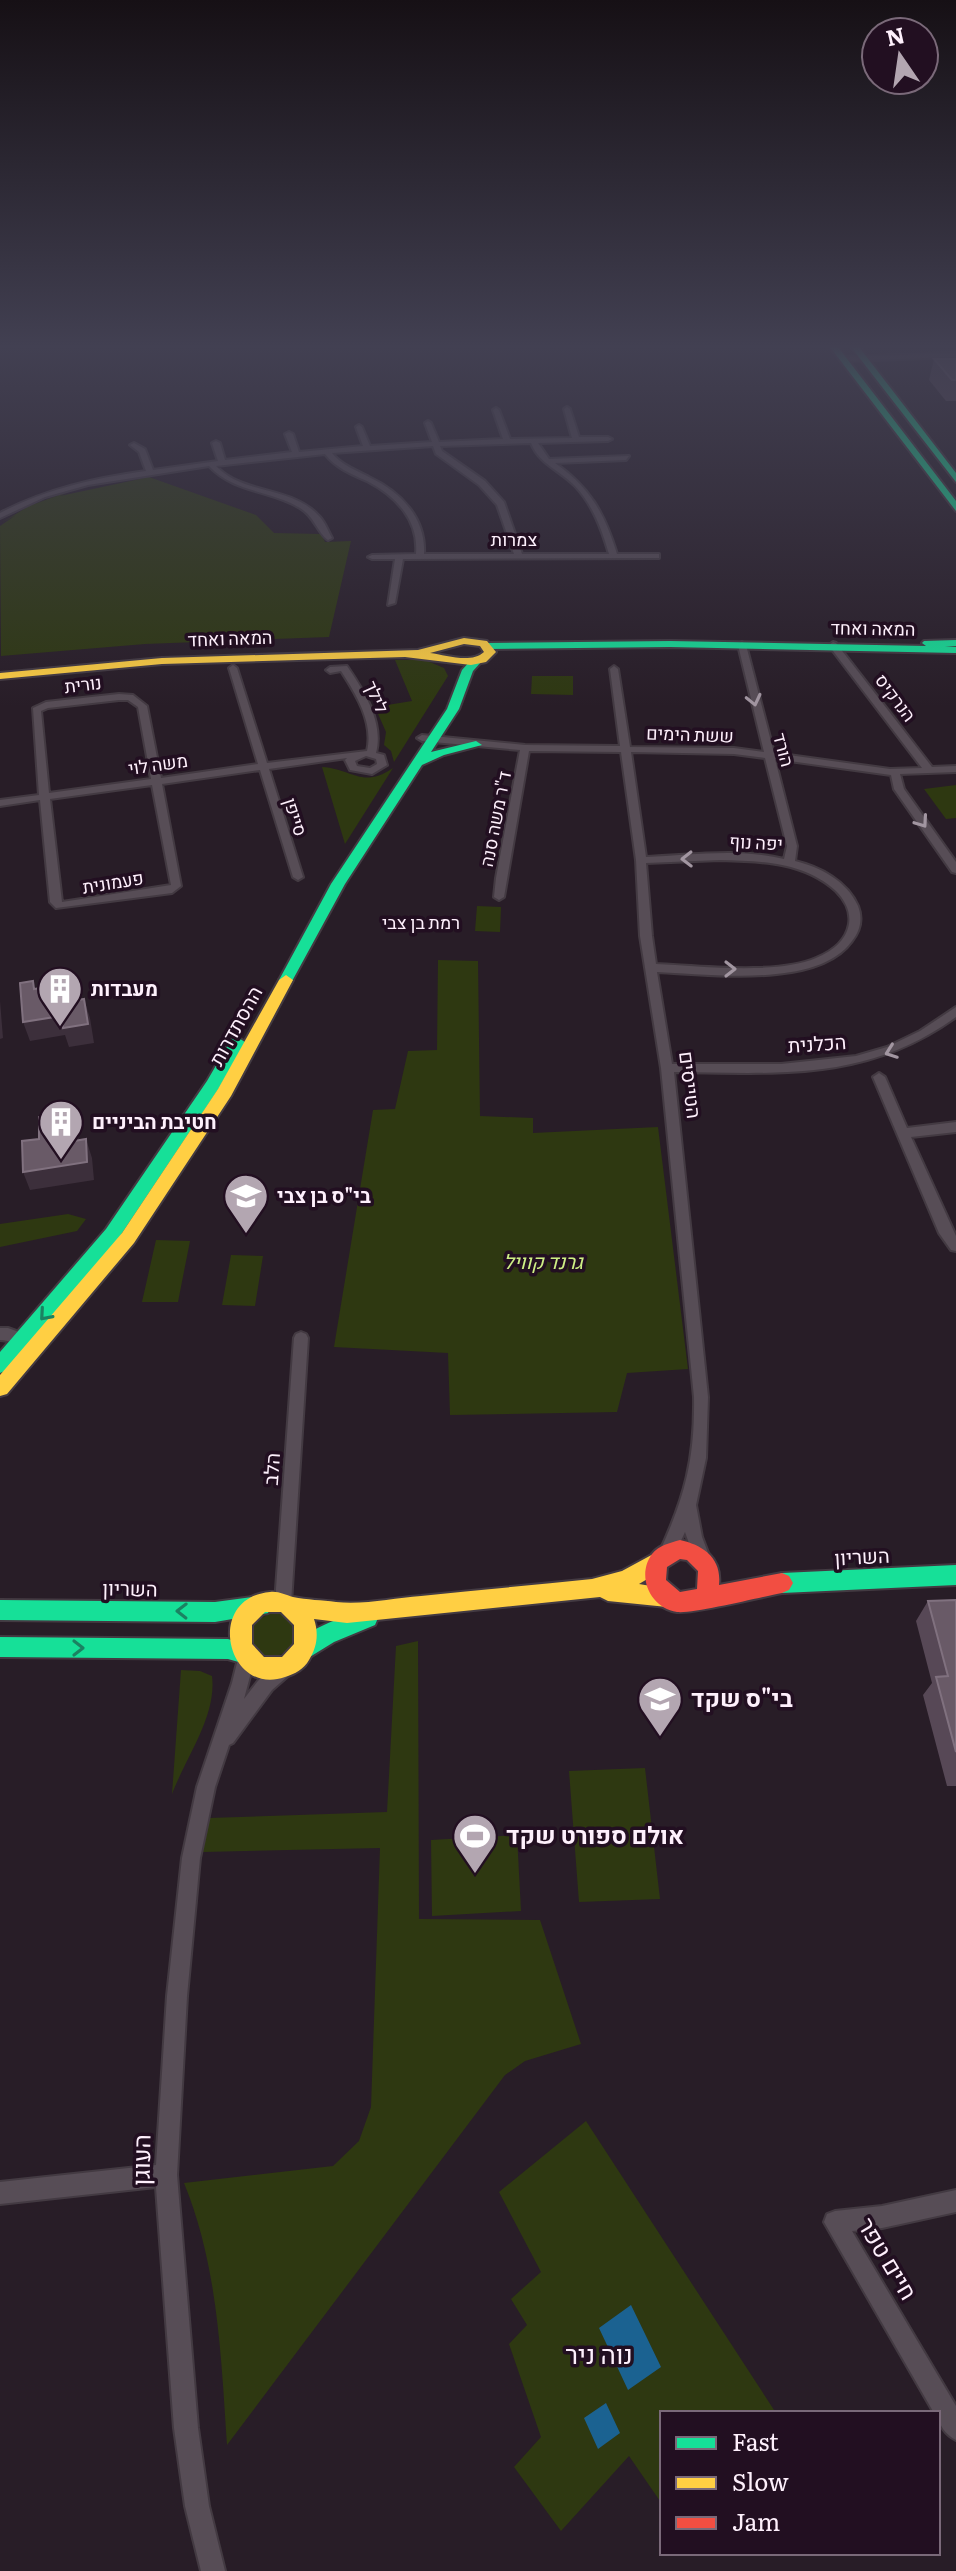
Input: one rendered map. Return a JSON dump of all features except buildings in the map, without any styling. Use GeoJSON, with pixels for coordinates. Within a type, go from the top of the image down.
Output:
{"type":"FeatureCollection","features":[{"type":"Feature","properties":{"kind":"street"},"geometry":{"type":"LineString","coordinates":[[148,467],[150,472]]}},
{"type":"Feature","properties":{"kind":"street"},"geometry":{"type":"LineString","coordinates":[[0,516],[62,489],[188,467]]}},
{"type":"Feature","properties":{"kind":"street"},"geometry":{"type":"LineString","coordinates":[[214,467],[224,477],[301,505],[320,521],[328,538]]}},
{"type":"Feature","properties":{"kind":"street"},"geometry":{"type":"LineString","coordinates":[[343,467],[381,483],[399,497],[420,532],[420,557]]}},
{"type":"Feature","properties":{"kind":"street"},"geometry":{"type":"LineString","coordinates":[[461,467],[496,498],[507,516],[519,556]]}},
{"type":"Feature","properties":{"kind":"street"},"geometry":{"type":"LineString","coordinates":[[557,467],[574,480],[591,500],[606,527],[613,555]]}},
{"type":"Feature","properties":{"kind":"street"},"geometry":{"type":"LineString","coordinates":[[929,467],[956,508]]}},
{"type":"Feature","properties":{"kind":"street","name":"צמרות"},"geometry":{"type":"LineString","coordinates":[[372,557],[656,556]]}},
{"type":"Feature","properties":{"kind":"street"},"geometry":{"type":"LineString","coordinates":[[391,603],[399,557]]}},
{"type":"Feature","properties":{"kind":"street","name":"המאה ואחד"},"geometry":{"type":"LineString","coordinates":[[836,647],[956,643]]}},
{"type":"Feature","properties":{"kind":"street","name":"המאה ואחד"},"geometry":{"type":"LineString","coordinates":[[0,676],[162,661],[484,654],[519,646],[742,645],[956,650]]}},
{"type":"Feature","properties":{"kind":"street","name":"הורד"},"geometry":{"type":"LineString","coordinates":[[742,645],[792,846],[789,863]]}},
{"type":"Feature","properties":{"kind":"street","name":"הנרקיס"},"geometry":{"type":"LineString","coordinates":[[836,647],[930,771]]}},
{"type":"Feature","properties":{"kind":"street","name":"ההסתדרות"},"geometry":{"type":"LineString","coordinates":[[0,1388],[112,1234],[213,1084],[325,882],[453,709],[468,670],[484,654]]}},
{"type":"Feature","properties":{"kind":"street","name":"ההסתדרות"},"geometry":{"type":"LineString","coordinates":[[0,1365],[30,1343],[128,1238],[225,1092],[338,884],[420,762],[455,685],[458,672],[450,655]]}},
{"type":"Feature","properties":{"kind":"street","name":"המאה ואחד"},"geometry":{"type":"LineString","coordinates":[[0,668],[54,671]]}},
{"type":"Feature","properties":{"kind":"street","name":"סייפן"},"geometry":{"type":"LineString","coordinates":[[233,668],[298,877]]}},
{"type":"Feature","properties":{"kind":"street","name":"לילך"},"geometry":{"type":"LineString","coordinates":[[330,670],[344,668],[355,686],[375,736],[367,753]]}},
{"type":"Feature","properties":{"kind":"street","name":"הטייסים"},"geometry":{"type":"LineString","coordinates":[[614,669],[641,860],[642,904],[667,1068],[701,1397],[701,1442],[689,1506],[662,1558]]}},
{"type":"Feature","properties":{"kind":"street","name":"נורית"},"geometry":{"type":"LineString","coordinates":[[45,797],[36,710],[46,705],[119,697],[137,700],[142,706],[158,782]]}},
{"type":"Feature","properties":{"kind":"street","name":"ששת הימים"},"geometry":{"type":"LineString","coordinates":[[428,740],[525,748],[718,750],[895,772],[956,769]]}},
{"type":"Feature","properties":{"kind":"street"},"geometry":{"type":"LineString","coordinates":[[420,762],[440,752],[476,745]]}},
{"type":"Feature","properties":{"kind":"street","name":"ד\"ר משה סנה"},"geometry":{"type":"LineString","coordinates":[[499,897],[525,748]]}},
{"type":"Feature","properties":{"kind":"street"},"geometry":{"type":"LineString","coordinates":[[367,753],[381,757],[382,765],[366,772],[353,768],[350,760],[367,753]]}},
{"type":"Feature","properties":{"kind":"street","name":"משה לוי"},"geometry":{"type":"LineString","coordinates":[[0,803],[367,753]]}},
{"type":"Feature","properties":{"kind":"street","name":"משה לוי"},"geometry":{"type":"LineString","coordinates":[[321,760],[346,763],[353,768]]}},
{"type":"Feature","properties":{"kind":"street"},"geometry":{"type":"LineString","coordinates":[[895,772],[899,789],[956,870]]}},
{"type":"Feature","properties":{"kind":"street","name":"פעמונית"},"geometry":{"type":"LineString","coordinates":[[45,797],[55,902],[66,907],[172,890],[176,886],[158,782]]}},
{"type":"Feature","properties":{"kind":"street","name":"יפה נוף"},"geometry":{"type":"LineString","coordinates":[[641,860],[739,858],[789,863],[832,881],[851,903],[855,915],[846,942],[834,953],[805,966],[781,969],[652,968]]}},
{"type":"Feature","properties":{"kind":"street","name":"הכלנית"},"geometry":{"type":"LineString","coordinates":[[667,1068],[803,1067],[855,1062],[915,1042],[956,1011]]}},
{"type":"Feature","properties":{"kind":"street"},"geometry":{"type":"LineString","coordinates":[[879,1077],[946,1233],[956,1246]]}},
{"type":"Feature","properties":{"kind":"street"},"geometry":{"type":"LineString","coordinates":[[904,1133],[956,1127]]}},
{"type":"Feature","properties":{"kind":"street"},"geometry":{"type":"LineString","coordinates":[[0,1334],[30,1343]]}},
{"type":"Feature","properties":{"kind":"street","name":"הלב"},"geometry":{"type":"LineString","coordinates":[[288,1605],[301,1338]]}},
{"type":"Feature","properties":{"kind":"street","name":"הטייסים"},"geometry":{"type":"LineString","coordinates":[[689,1506],[694,1537],[706,1563]]}},
{"type":"Feature","properties":{"kind":"street"},"geometry":{"type":"LineString","coordinates":[[244,1655],[238,1638],[241,1627],[246,1617],[260,1606],[288,1605],[347,1613],[592,1589],[627,1580],[662,1558],[687,1551],[706,1563],[711,1583],[704,1597],[686,1603],[667,1597],[592,1589]]}},
{"type":"Feature","properties":{"kind":"street"},"geometry":{"type":"LineString","coordinates":[[662,1558],[655,1581],[667,1597]]}},
{"type":"Feature","properties":{"kind":"street","name":"השריון"},"geometry":{"type":"LineString","coordinates":[[706,1563],[729,1577],[770,1583]]}},
{"type":"Feature","properties":{"kind":"street","name":"השריון"},"geometry":{"type":"LineString","coordinates":[[704,1597],[770,1583],[956,1575]]}},
{"type":"Feature","properties":{"kind":"street"},"geometry":{"type":"LineString","coordinates":[[288,1605],[302,1613],[308,1628],[306,1644],[296,1658]]}},
{"type":"Feature","properties":{"kind":"street","name":"השריון"},"geometry":{"type":"LineString","coordinates":[[0,1610],[215,1612],[260,1606]]}},
{"type":"Feature","properties":{"kind":"street"},"geometry":{"type":"LineString","coordinates":[[0,1647],[228,1649],[267,1668],[296,1658],[326,1635],[395,1609]]}},
{"type":"Feature","properties":{"kind":"street","name":"העוגן"},"geometry":{"type":"LineString","coordinates":[[213,2571],[197,2506],[186,2428],[166,2175],[177,1996],[191,1858],[217,1750],[241,1683],[244,1655]]}},
{"type":"Feature","properties":{"kind":"street","name":"העוגן"},"geometry":{"type":"LineString","coordinates":[[217,1750],[266,1684],[296,1658]]}},
{"type":"Feature","properties":{"kind":"street"},"geometry":{"type":"LineString","coordinates":[[0,2193],[166,2175]]}},
{"type":"Feature","properties":{"kind":"street","name":"חיים טפר"},"geometry":{"type":"LineString","coordinates":[[956,2201],[882,2217],[835,2222],[956,2428]]}},
{"type":"Feature","properties":{"kind":"green space"},"geometry":{"type":"Polygon","coordinates":[[[149,477],[256,515],[274,533],[321,534],[325,542],[351,541],[329,637],[145,644],[1,656],[0,526],[16,515],[1,523],[29,506],[70,491],[60,496],[149,477]]]}},
{"type":"Feature","properties":{"kind":"green space"},"geometry":{"type":"Polygon","coordinates":[[[395,660],[425,660],[444,668],[448,676],[394,762],[391,751],[384,745],[386,732],[375,707],[412,701],[395,660]]]}},
{"type":"Feature","properties":{"kind":"green space"},"geometry":{"type":"Polygon","coordinates":[[[532,676],[573,676],[573,695],[531,694],[532,676]]]}},
{"type":"Feature","properties":{"kind":"green space"},"geometry":{"type":"Polygon","coordinates":[[[322,767],[365,777],[373,777],[393,768],[345,844],[322,767]]]}},
{"type":"Feature","properties":{"kind":"green space"},"geometry":{"type":"Polygon","coordinates":[[[956,785],[956,818],[946,819],[924,789],[956,785]]]}},
{"type":"Feature","properties":{"kind":"green space"},"geometry":{"type":"Polygon","coordinates":[[[477,906],[501,907],[500,932],[475,931],[477,906]]]}},
{"type":"Feature","properties":{"kind":"green space","name":"גרנד קוויל"},"geometry":{"type":"Polygon","coordinates":[[[438,960],[478,961],[480,1116],[533,1118],[533,1133],[658,1127],[688,1369],[627,1373],[617,1412],[450,1415],[448,1353],[334,1347],[373,1110],[395,1109],[408,1051],[437,1050],[438,960]]]}},
{"type":"Feature","properties":{"kind":"green space"},"geometry":{"type":"Polygon","coordinates":[[[68,1214],[86,1219],[77,1231],[0,1247],[0,1224],[68,1214]]]}},
{"type":"Feature","properties":{"kind":"green space"},"geometry":{"type":"Polygon","coordinates":[[[156,1240],[190,1241],[178,1302],[142,1302],[156,1240]]]}},
{"type":"Feature","properties":{"kind":"green space"},"geometry":{"type":"Polygon","coordinates":[[[231,1255],[263,1256],[255,1306],[222,1305],[231,1255]]]}},
{"type":"Feature","properties":{"kind":"green space"},"geometry":{"type":"Polygon","coordinates":[[[272,1612],[292,1617],[297,1640],[286,1651],[270,1657],[251,1647],[252,1624],[272,1612]]]}},
{"type":"Feature","properties":{"kind":"green space"},"geometry":{"type":"Polygon","coordinates":[[[418,1641],[419,1919],[540,1920],[581,2044],[525,2061],[505,2075],[227,2445],[220,2345],[211,2279],[184,2183],[333,2166],[359,2141],[371,2107],[380,1848],[203,1852],[209,1818],[387,1812],[396,1646],[418,1641]]]}},
{"type":"Feature","properties":{"kind":"green space"},"geometry":{"type":"Polygon","coordinates":[[[181,1670],[200,1671],[212,1676],[212,1691],[205,1721],[172,1794],[181,1670]]]}},
{"type":"Feature","properties":{"kind":"green space"},"geometry":{"type":"Polygon","coordinates":[[[645,1768],[660,1899],[579,1902],[569,1771],[645,1768]]]}},
{"type":"Feature","properties":{"kind":"green space","name":"אולם ספורט שקד"},"geometry":{"type":"Polygon","coordinates":[[[517,1835],[521,1911],[432,1916],[431,1840],[517,1835]]]}},
{"type":"Feature","properties":{"kind":"green space"},"geometry":{"type":"Polygon","coordinates":[[[586,2121],[775,2411],[660,2411],[660,2501],[629,2456],[561,2531],[514,2467],[541,2437],[509,2344],[527,2325],[511,2299],[541,2272],[499,2192],[586,2121]]]}},
{"type":"Feature","properties":{"kind":"water"},"geometry":{"type":"Polygon","coordinates":[[[631,2305],[661,2367],[628,2390],[599,2328],[631,2305]]]}},
{"type":"Feature","properties":{"kind":"water"},"geometry":{"type":"Polygon","coordinates":[[[606,2403],[620,2433],[598,2449],[584,2418],[606,2403]]]}},
{"type":"Feature","properties":{"kind":"traffic: fast"},"geometry":{"type":"LineString","coordinates":[[925,467],[956,508]]}},
{"type":"Feature","properties":{"kind":"traffic: fast"},"geometry":{"type":"LineString","coordinates":[[947,467],[956,479]]}},
{"type":"Feature","properties":{"kind":"traffic: fast"},"geometry":{"type":"LineString","coordinates":[[928,643],[956,643]]}},
{"type":"Feature","properties":{"kind":"traffic: fast"},"geometry":{"type":"LineString","coordinates":[[488,646],[670,644],[956,650]]}},
{"type":"Feature","properties":{"kind":"traffic: fast"},"geometry":{"type":"LineString","coordinates":[[286,980],[338,884],[453,709],[468,670],[475,662]]}},
{"type":"Feature","properties":{"kind":"traffic: fast"},"geometry":{"type":"LineString","coordinates":[[420,762],[440,752],[476,745]]}},
{"type":"Feature","properties":{"kind":"traffic: fast"},"geometry":{"type":"LineString","coordinates":[[0,1365],[112,1234],[213,1084],[237,1042]]}},
{"type":"Feature","properties":{"kind":"traffic: fast"},"geometry":{"type":"LineString","coordinates":[[782,1583],[956,1575]]}},
{"type":"Feature","properties":{"kind":"traffic: fast"},"geometry":{"type":"LineString","coordinates":[[0,1610],[215,1612],[260,1606]]}},
{"type":"Feature","properties":{"kind":"traffic: fast"},"geometry":{"type":"LineString","coordinates":[[300,1653],[326,1635],[367,1618]]}},
{"type":"Feature","properties":{"kind":"traffic: fast"},"geometry":{"type":"LineString","coordinates":[[0,1647],[228,1649],[242,1653]]}},
{"type":"Feature","properties":{"kind":"traffic: slow"},"geometry":{"type":"LineString","coordinates":[[0,676],[162,661],[418,653],[464,641],[483,643],[490,652],[482,660],[471,662],[407,654]]}},
{"type":"Feature","properties":{"kind":"traffic: slow"},"geometry":{"type":"LineString","coordinates":[[0,1388],[128,1238],[225,1092],[286,980]]}},
{"type":"Feature","properties":{"kind":"traffic: slow"},"geometry":{"type":"LineString","coordinates":[[294,1607],[347,1613],[592,1589],[627,1580],[657,1562]]}},
{"type":"Feature","properties":{"kind":"traffic: slow"},"geometry":{"type":"LineString","coordinates":[[608,1591],[667,1597]]}},
{"type":"Feature","properties":{"kind":"traffic: slow"},"geometry":{"type":"LineString","coordinates":[[273,1601],[297,1611],[307,1635],[297,1659],[273,1669],[249,1659],[239,1635],[249,1611],[273,1601]]}},
{"type":"Feature","properties":{"kind":"traffic: jam"},"geometry":{"type":"LineString","coordinates":[[704,1597],[709,1584],[709,1571],[692,1552],[680,1550],[669,1553],[660,1561],[655,1571],[655,1582],[663,1593],[678,1602],[782,1583]]}},
{"type":"Feature","properties":{"kind":"place","name":"מעבדות"},"geometry":{"type":"Point","coordinates":[60,1028]}},
{"type":"Feature","properties":{"kind":"place","name":"חטיבת הביניים"},"geometry":{"type":"Point","coordinates":[61,1161]}},
{"type":"Feature","properties":{"kind":"place","name":"בי\"ס בן צבי"},"geometry":{"type":"Point","coordinates":[246,1235]}},
{"type":"Feature","properties":{"kind":"place","name":"בי\"ס שקד"},"geometry":{"type":"Point","coordinates":[660,1738]}},
{"type":"Feature","properties":{"kind":"place","name":"אולם ספורט שקד"},"geometry":{"type":"Point","coordinates":[475,1875]}},
{"type":"Feature","properties":{"kind":"district","name":"רמת בן צבי"},"geometry":{"type":"Point","coordinates":[421,923]}},
{"type":"Feature","properties":{"kind":"district","name":"נוה ניר"},"geometry":{"type":"Point","coordinates":[599,2355]}}]}
